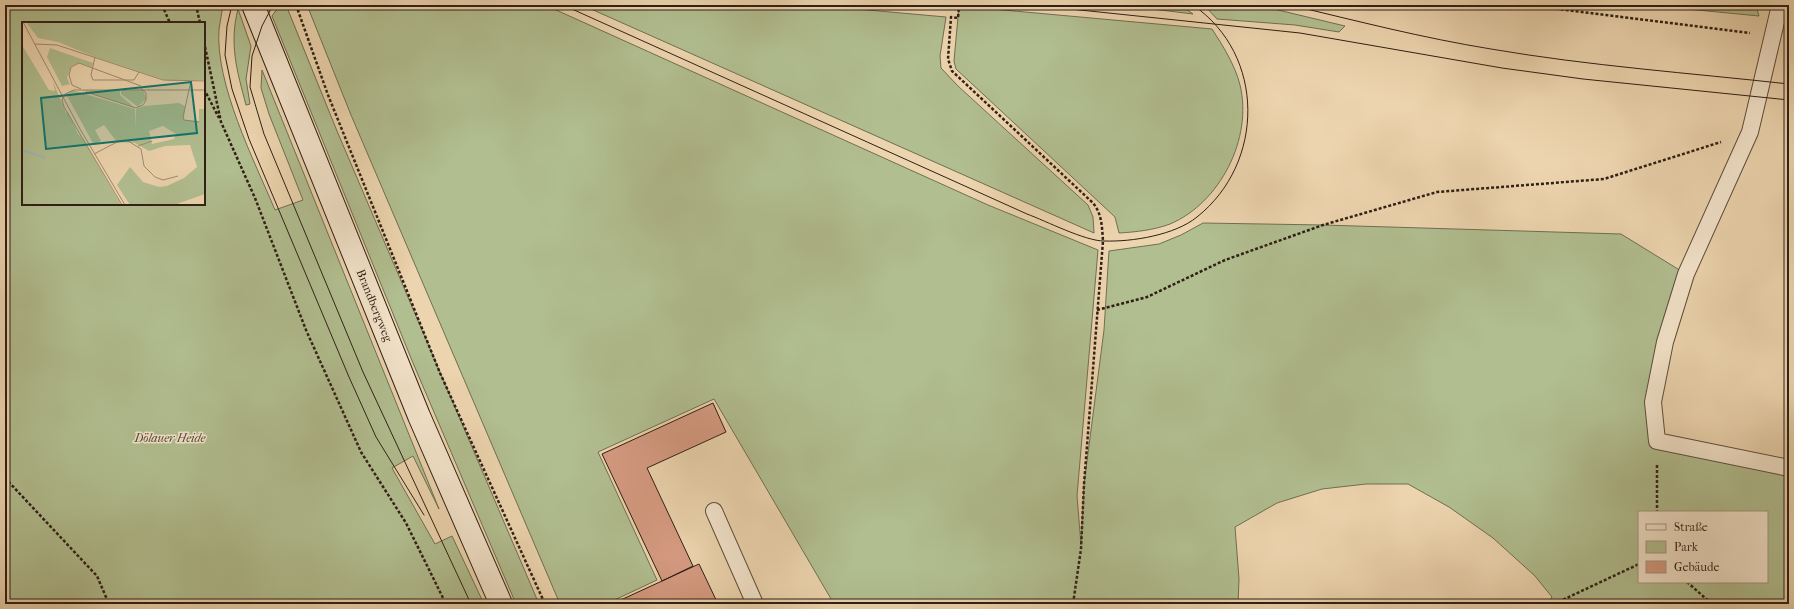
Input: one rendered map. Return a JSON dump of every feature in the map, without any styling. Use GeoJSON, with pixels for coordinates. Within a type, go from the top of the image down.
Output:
{"type":"FeatureCollection","features":[{"type":"Feature","properties":{"kind":"main road","name":"Brandbergweg"},"geometry":{"type":"LineString","coordinates":[[253,5],[419,416],[501,604]]}},
{"type":"Feature","properties":{"kind":"lane"},"geometry":{"type":"LineString","coordinates":[[1780,5],[1750,132],[1686,274],[1665,342],[1653,402],[1657,441],[1789,468]]}},
{"type":"Feature","properties":{"kind":"lane"},"geometry":{"type":"LineString","coordinates":[[714,511],[755,604]]}},
{"type":"Feature","properties":{"kind":"path"},"geometry":{"type":"LineString","coordinates":[[162,5],[170,22]]}},
{"type":"Feature","properties":{"kind":"path"},"geometry":{"type":"LineString","coordinates":[[196,5],[200,22]]}},
{"type":"Feature","properties":{"kind":"path"},"geometry":{"type":"LineString","coordinates":[[296,5],[328,95],[440,373],[545,604]]}},
{"type":"Feature","properties":{"kind":"path"},"geometry":{"type":"LineString","coordinates":[[952,5],[959,6],[958,18],[951,17],[950,24],[948,59],[952,71],[1099,209],[1103,241],[1085,476],[1081,550],[1073,604]]}},
{"type":"Feature","properties":{"kind":"path"},"geometry":{"type":"LineString","coordinates":[[1526,5],[1772,36]]}},
{"type":"Feature","properties":{"kind":"path"},"geometry":{"type":"LineString","coordinates":[[205,47],[221,122]]}},
{"type":"Feature","properties":{"kind":"path"},"geometry":{"type":"LineString","coordinates":[[205,91],[221,122],[255,198],[306,330],[361,452],[406,523],[446,604]]}},
{"type":"Feature","properties":{"kind":"path"},"geometry":{"type":"LineString","coordinates":[[1097,310],[1147,297],[1225,260],[1323,225],[1437,192],[1604,179],[1750,132]]}},
{"type":"Feature","properties":{"kind":"path"},"geometry":{"type":"LineString","coordinates":[[1657,441],[1657,511]]}},
{"type":"Feature","properties":{"kind":"path"},"geometry":{"type":"LineString","coordinates":[[5,478],[97,576],[108,604]]}},
{"type":"Feature","properties":{"kind":"path"},"geometry":{"type":"LineString","coordinates":[[1554,604],[1638,564]]}},
{"type":"Feature","properties":{"kind":"path"},"geometry":{"type":"LineString","coordinates":[[1688,583],[1711,604]]}},
{"type":"Feature","properties":{"kind":"green space","name":"Dölauer Heide"},"geometry":{"type":"Polygon","coordinates":[[[5,5],[223,5],[219,29],[219,51],[229,97],[247,145],[275,210],[303,200],[269,114],[261,88],[262,70],[439,509],[413,456],[392,468],[435,544],[452,536],[484,604],[5,604],[5,5]]]}},
{"type":"Feature","properties":{"kind":"green space"},"geometry":{"type":"Polygon","coordinates":[[[280,5],[286,5],[337,131],[539,604],[516,604],[413,363],[272,16],[280,5]]]}},
{"type":"Feature","properties":{"kind":"green space"},"geometry":{"type":"Polygon","coordinates":[[[307,5],[545,5],[988,205],[1098,250],[1077,496],[1081,545],[1084,484],[1104,330],[1109,251],[1159,244],[1181,235],[1203,223],[1621,234],[1686,274],[1665,342],[1657,441],[1789,468],[1789,604],[1548,604],[1552,597],[1535,576],[1493,538],[1449,507],[1408,484],[1366,484],[1322,489],[1277,503],[1235,527],[1239,579],[1238,604],[834,604],[714,399],[598,452],[657,580],[606,604],[560,604],[351,115],[307,5]]]}},
{"type":"Feature","properties":{"kind":"green space"},"geometry":{"type":"Polygon","coordinates":[[[582,5],[812,5],[946,17],[940,56],[941,68],[958,86],[1088,205],[1093,217],[1094,233],[582,5]]]}},
{"type":"Feature","properties":{"kind":"green space"},"geometry":{"type":"Polygon","coordinates":[[[1119,5],[1180,5],[1193,14],[1119,5]]]}},
{"type":"Feature","properties":{"kind":"green space"},"geometry":{"type":"Polygon","coordinates":[[[1204,5],[1257,5],[1345,26],[1339,32],[1295,25],[1217,19],[1204,5]]]}},
{"type":"Feature","properties":{"kind":"green space"},"geometry":{"type":"Polygon","coordinates":[[[1646,5],[1756,5],[1759,16],[1646,5]]]}},
{"type":"Feature","properties":{"kind":"green space"},"geometry":{"type":"Polygon","coordinates":[[[959,6],[1212,29],[1235,70],[1240,85],[1243,105],[1242,126],[1237,147],[1229,166],[1218,185],[1204,201],[1188,214],[1170,224],[1158,228],[1119,233],[1115,217],[956,69],[954,61],[959,6]]]}},
{"type":"Feature","properties":{"kind":"green space"},"geometry":{"type":"Polygon","coordinates":[[[238,9],[251,46],[246,79],[250,104],[246,105],[237,69],[234,46],[235,22],[238,9]]]}},
{"type":"Feature","properties":{"kind":"building"},"geometry":{"type":"Polygon","coordinates":[[[713,403],[726,432],[647,468],[693,566],[662,581],[602,454],[713,403]]]}},
{"type":"Feature","properties":{"kind":"building"},"geometry":{"type":"Polygon","coordinates":[[[699,564],[718,604],[612,604],[662,581],[699,564]]]}},
{"type":"Feature","properties":{"kind":"tram line"},"geometry":{"type":"LineString","coordinates":[[232,5],[227,26],[225,55],[232,89],[249,139],[349,377],[376,437],[424,515]]}},
{"type":"Feature","properties":{"kind":"tram line"},"geometry":{"type":"LineString","coordinates":[[273,5],[262,26],[252,56],[250,87],[264,134],[363,372],[471,604]]}},
{"type":"Feature","properties":{"kind":"tram line"},"geometry":{"type":"LineString","coordinates":[[563,5],[1027,214],[1087,238],[1104,241],[1140,239],[1165,233],[1188,223],[1197,217],[1219,194],[1235,168],[1245,139],[1248,110],[1244,80],[1234,52],[1217,26],[1193,5]]}},
{"type":"Feature","properties":{"kind":"tram line"},"geometry":{"type":"LineString","coordinates":[[1032,5],[1300,33],[1502,68],[1583,79],[1789,100]]}},
{"type":"Feature","properties":{"kind":"tram line"},"geometry":{"type":"LineString","coordinates":[[1290,5],[1440,40],[1528,55],[1603,65],[1789,84]]}}]}
